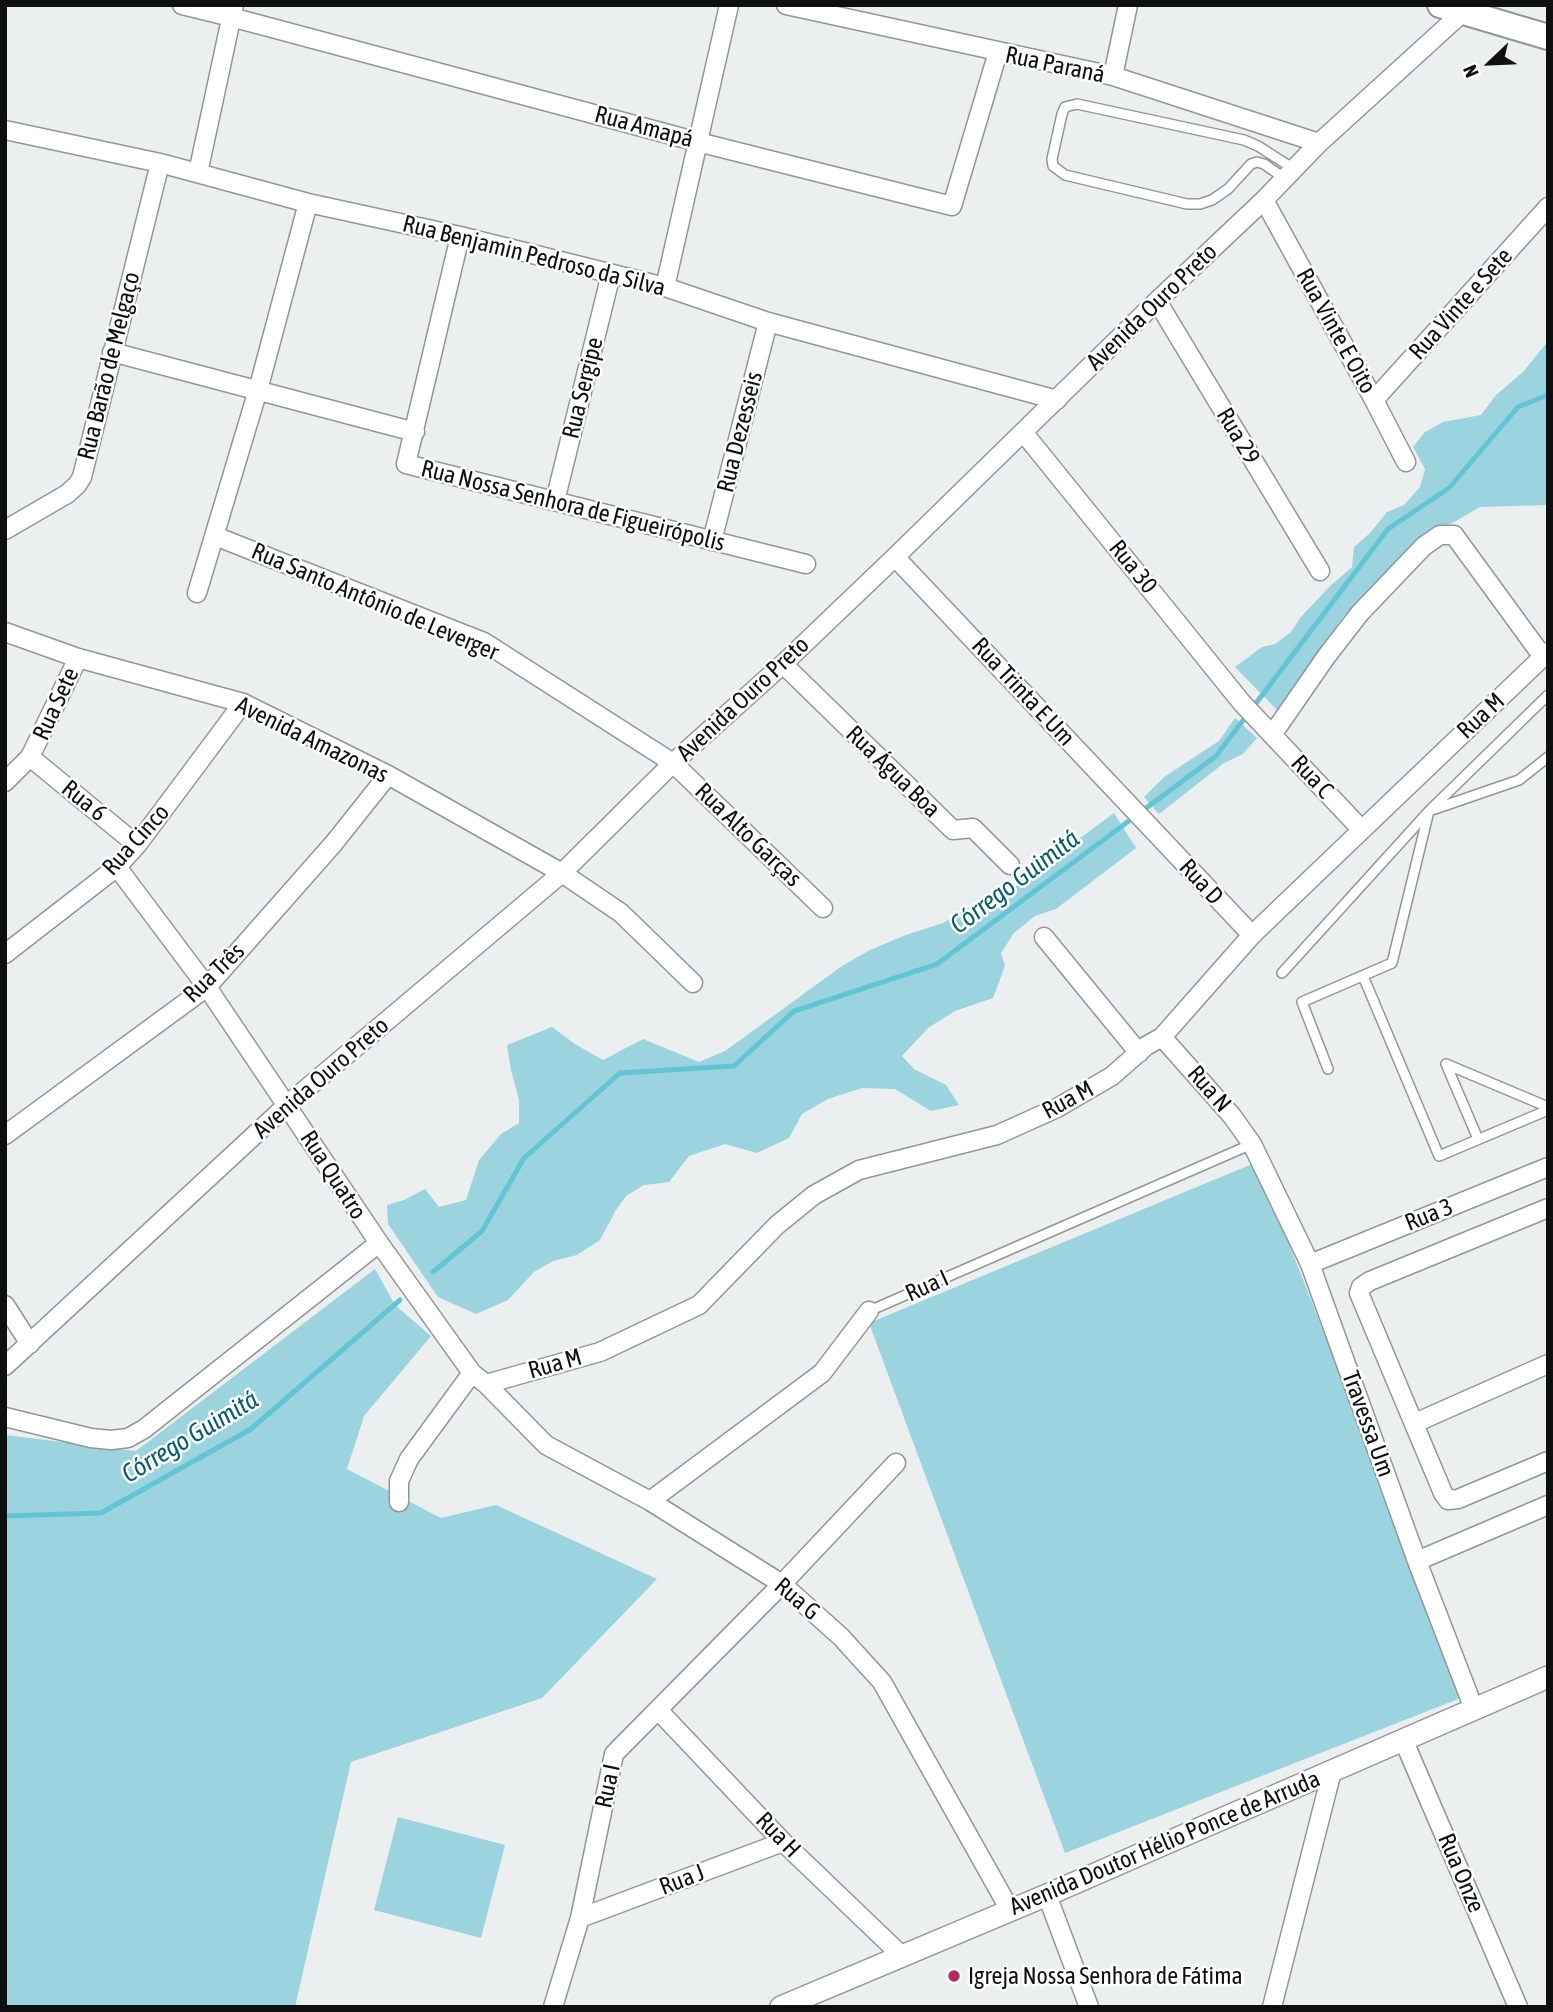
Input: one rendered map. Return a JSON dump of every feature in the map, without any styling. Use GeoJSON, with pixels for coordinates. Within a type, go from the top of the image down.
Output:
{"type":"FeatureCollection","features":[{"type":"Feature","properties":{"kind":"main road"},"geometry":{"type":"LineString","coordinates":[[1451,9],[1548,37]]}},
{"type":"Feature","properties":{"kind":"street","name":"Rua Amapá"},"geometry":{"type":"LineString","coordinates":[[182,5],[233,11],[698,142],[952,206],[998,52]]}},
{"type":"Feature","properties":{"kind":"street"},"geometry":{"type":"LineString","coordinates":[[665,287],[729,5]]}},
{"type":"Feature","properties":{"kind":"street","name":"Rua Paraná"},"geometry":{"type":"LineString","coordinates":[[786,5],[1113,76],[1319,144]]}},
{"type":"Feature","properties":{"kind":"street"},"geometry":{"type":"LineString","coordinates":[[1113,76],[1128,5]]}},
{"type":"Feature","properties":{"kind":"street","name":"Avenida Ouro Preto"},"geometry":{"type":"LineString","coordinates":[[5,1366],[287,1105],[562,873],[673,763],[783,664],[1264,200],[1451,9]]}},
{"type":"Feature","properties":{"kind":"street"},"geometry":{"type":"LineString","coordinates":[[198,173],[233,11]]}},
{"type":"Feature","properties":{"kind":"street","name":"Rua Benjamin Pedroso da Silva"},"geometry":{"type":"LineString","coordinates":[[6,131],[160,163],[308,203],[460,236],[665,287],[768,322],[1057,400]]}},
{"type":"Feature","properties":{"kind":"street","name":"Rua Barão de Melgaço"},"geometry":{"type":"LineString","coordinates":[[5,530],[67,494],[82,477],[160,163]]}},
{"type":"Feature","properties":{"kind":"street","name":"Rua Vinte E Oito"},"geometry":{"type":"LineString","coordinates":[[1264,200],[1406,463]]}},
{"type":"Feature","properties":{"kind":"street"},"geometry":{"type":"LineString","coordinates":[[197,593],[258,390],[308,203]]}},
{"type":"Feature","properties":{"kind":"street","name":"Rua Vinte e Sete"},"geometry":{"type":"LineString","coordinates":[[1374,400],[1548,207]]}},
{"type":"Feature","properties":{"kind":"street","name":"Rua Nossa Senhora de Figueirópolis"},"geometry":{"type":"LineString","coordinates":[[460,236],[406,464],[806,564]]}},
{"type":"Feature","properties":{"kind":"street","name":"Rua Sergipe"},"geometry":{"type":"LineString","coordinates":[[555,501],[611,274]]}},
{"type":"Feature","properties":{"kind":"street","name":"Rua 29"},"geometry":{"type":"LineString","coordinates":[[1157,301],[1320,571]]}},
{"type":"Feature","properties":{"kind":"street","name":"Rua Dezesseis"},"geometry":{"type":"LineString","coordinates":[[712,541],[768,322]]}},
{"type":"Feature","properties":{"kind":"street"},"geometry":{"type":"LineString","coordinates":[[112,352],[415,432]]}},
{"type":"Feature","properties":{"kind":"street","name":"Rua 30"},"geometry":{"type":"LineString","coordinates":[[1023,432],[1242,702],[1267,729]]}},
{"type":"Feature","properties":{"kind":"street"},"geometry":{"type":"LineString","coordinates":[[1267,729],[1360,613],[1424,546],[1440,534],[1454,535],[1545,655]]}},
{"type":"Feature","properties":{"kind":"street","name":"Rua Santo Antônio de Leverger"},"geometry":{"type":"LineString","coordinates":[[215,536],[484,642],[673,763]]}},
{"type":"Feature","properties":{"kind":"street","name":"Rua Trinta E Um"},"geometry":{"type":"LineString","coordinates":[[895,556],[1151,828]]}},
{"type":"Feature","properties":{"kind":"street","name":"Avenida Amazonas"},"geometry":{"type":"LineString","coordinates":[[5,632],[78,658],[243,703],[388,775],[562,873],[621,913],[693,983]]}},
{"type":"Feature","properties":{"kind":"street","name":"Rua M"},"geometry":{"type":"LineString","coordinates":[[479,1378],[600,1352],[699,1306],[777,1225],[814,1195],[859,1170],[997,1135],[1057,1108],[1112,1076],[1162,1037],[1252,936],[1545,655]]}},
{"type":"Feature","properties":{"kind":"street","name":"Rua Sete"},"geometry":{"type":"LineString","coordinates":[[5,782],[30,757],[78,658]]}},
{"type":"Feature","properties":{"kind":"street","name":"Rua Água Boa"},"geometry":{"type":"LineString","coordinates":[[783,664],[953,830],[973,828],[1010,865]]}},
{"type":"Feature","properties":{"kind":"street","name":"Rua Cinco"},"geometry":{"type":"LineString","coordinates":[[5,954],[117,867],[137,845],[243,703]]}},
{"type":"Feature","properties":{"kind":"street","name":"Rua C"},"geometry":{"type":"LineString","coordinates":[[1267,729],[1362,829]]}},
{"type":"Feature","properties":{"kind":"street","name":"Rua 6"},"geometry":{"type":"LineString","coordinates":[[30,757],[137,845]]}},
{"type":"Feature","properties":{"kind":"street","name":"Rua Alto Garças"},"geometry":{"type":"LineString","coordinates":[[673,763],[823,908]]}},
{"type":"Feature","properties":{"kind":"street","name":"Rua Três"},"geometry":{"type":"LineString","coordinates":[[5,1135],[207,987],[334,843],[388,775]]}},
{"type":"Feature","properties":{"kind":"street","name":"Rua D"},"geometry":{"type":"LineString","coordinates":[[1151,828],[1252,936]]}},
{"type":"Feature","properties":{"kind":"street","name":"Rua Quatro"},"geometry":{"type":"LineString","coordinates":[[117,867],[207,987],[379,1243],[479,1378]]}},
{"type":"Feature","properties":{"kind":"street"},"geometry":{"type":"LineString","coordinates":[[1044,937],[1139,1053]]}},
{"type":"Feature","properties":{"kind":"street","name":"Rua N"},"geometry":{"type":"LineString","coordinates":[[1162,1037],[1232,1116],[1252,1144]]}},
{"type":"Feature","properties":{"kind":"street","name":"Travessa Um"},"geometry":{"type":"LineString","coordinates":[[1252,1144],[1310,1264],[1417,1561],[1475,1709]]}},
{"type":"Feature","properties":{"kind":"street","name":"Rua 3"},"geometry":{"type":"LineString","coordinates":[[1310,1264],[1548,1167]]}},
{"type":"Feature","properties":{"kind":"street"},"geometry":{"type":"LineString","coordinates":[[1548,1208],[1384,1275],[1361,1287],[1359,1293],[1448,1500],[1458,1499],[1548,1461]]}},
{"type":"Feature","properties":{"kind":"street","name":"Rua Quatro"},"geometry":{"type":"LineString","coordinates":[[5,1416],[91,1438],[128,1438],[144,1429],[379,1243]]}},
{"type":"Feature","properties":{"kind":"street"},"geometry":{"type":"LineString","coordinates":[[5,1306],[30,1344]]}},
{"type":"Feature","properties":{"kind":"street","name":"Rua I"},"geometry":{"type":"LineString","coordinates":[[650,1501],[822,1373],[869,1311]]}},
{"type":"Feature","properties":{"kind":"street"},"geometry":{"type":"LineString","coordinates":[[1415,1423],[1548,1364]]}},
{"type":"Feature","properties":{"kind":"street"},"geometry":{"type":"LineString","coordinates":[[399,1502],[399,1481],[409,1459],[479,1378]]}},
{"type":"Feature","properties":{"kind":"street","name":"Rua G"},"geometry":{"type":"LineString","coordinates":[[479,1378],[546,1445],[650,1501],[782,1584],[841,1637],[882,1682],[1010,1910]]}},
{"type":"Feature","properties":{"kind":"street","name":"Rua I"},"geometry":{"type":"LineString","coordinates":[[553,2007],[580,1918],[614,1754],[782,1584],[896,1463]]}},
{"type":"Feature","properties":{"kind":"street"},"geometry":{"type":"LineString","coordinates":[[1417,1561],[1548,1505]]}},
{"type":"Feature","properties":{"kind":"street","name":"Avenida Doutor Hélio Ponce de Arruda"},"geometry":{"type":"LineString","coordinates":[[781,2007],[1047,1895],[1548,1677]]}},
{"type":"Feature","properties":{"kind":"street","name":"Rua H"},"geometry":{"type":"LineString","coordinates":[[658,1710],[783,1842],[902,1956]]}},
{"type":"Feature","properties":{"kind":"street","name":"Rua Onze"},"geometry":{"type":"LineString","coordinates":[[1403,1739],[1518,2007]]}},
{"type":"Feature","properties":{"kind":"street"},"geometry":{"type":"LineString","coordinates":[[1272,2007],[1332,1771]]}},
{"type":"Feature","properties":{"kind":"street","name":"Rua J"},"geometry":{"type":"LineString","coordinates":[[580,1918],[783,1842]]}},
{"type":"Feature","properties":{"kind":"street"},"geometry":{"type":"LineString","coordinates":[[1047,1895],[1089,2007]]}},
{"type":"Feature","properties":{"kind":"lane"},"geometry":{"type":"LineString","coordinates":[[1077,104],[1244,140],[1258,146],[1289,174],[1257,162],[1251,164],[1228,189],[1212,200],[1187,204],[1065,175],[1053,166],[1052,159],[1062,114],[1066,107],[1077,104]]}},
{"type":"Feature","properties":{"kind":"lane"},"geometry":{"type":"LineString","coordinates":[[1282,973],[1429,811],[1548,695]]}},
{"type":"Feature","properties":{"kind":"lane"},"geometry":{"type":"LineString","coordinates":[[1429,811],[1519,780],[1548,757]]}},
{"type":"Feature","properties":{"kind":"lane"},"geometry":{"type":"LineString","coordinates":[[1328,1069],[1302,1002],[1392,963],[1429,811]]}},
{"type":"Feature","properties":{"kind":"lane"},"geometry":{"type":"LineString","coordinates":[[1363,976],[1439,1156],[1548,1109]]}},
{"type":"Feature","properties":{"kind":"lane"},"geometry":{"type":"LineString","coordinates":[[1478,1139],[1446,1064],[1548,1109]]}},
{"type":"Feature","properties":{"kind":"lane","name":"Rua I"},"geometry":{"type":"LineString","coordinates":[[869,1311],[1252,1144]]}},
{"type":"Feature","properties":{"kind":"shaded area"},"geometry":{"type":"Polygon","coordinates":[[[1548,341],[1548,505],[1480,507],[1436,530],[1343,617],[1278,711],[1235,667],[1262,647],[1275,644],[1290,633],[1329,587],[1352,567],[1354,547],[1387,512],[1404,505],[1420,487],[1425,469],[1413,447],[1425,432],[1443,422],[1481,415],[1496,395],[1524,371],[1548,341]]]}},
{"type":"Feature","properties":{"kind":"shaded area"},"geometry":{"type":"Polygon","coordinates":[[[1235,718],[1257,738],[1243,754],[1224,763],[1159,814],[1144,797],[1164,777],[1219,741],[1235,718]]]}},
{"type":"Feature","properties":{"kind":"shaded area"},"geometry":{"type":"Polygon","coordinates":[[[1114,813],[1136,848],[1056,909],[1035,916],[1014,933],[1001,953],[1005,966],[993,998],[955,1011],[928,1028],[902,1056],[914,1069],[946,1085],[959,1105],[931,1111],[895,1089],[862,1088],[828,1099],[802,1114],[789,1138],[757,1153],[725,1144],[689,1156],[669,1182],[644,1185],[626,1196],[600,1240],[577,1255],[553,1261],[534,1272],[508,1300],[476,1314],[438,1297],[388,1224],[387,1205],[425,1189],[439,1207],[466,1200],[479,1160],[501,1134],[519,1123],[519,1100],[507,1045],[552,1027],[603,1060],[643,1039],[699,1062],[725,1051],[842,966],[870,950],[943,923],[989,896],[1014,887],[1114,813]]]}},
{"type":"Feature","properties":{"kind":"shaded area"},"geometry":{"type":"Polygon","coordinates":[[[1257,1162],[1466,1696],[1065,1853],[869,1323],[1257,1162]]]}},
{"type":"Feature","properties":{"kind":"shaded area"},"geometry":{"type":"Polygon","coordinates":[[[375,1269],[395,1305],[431,1336],[364,1416],[347,1469],[441,1518],[496,1505],[657,1579],[542,1698],[351,1762],[295,2007],[5,2007],[5,1435],[136,1451],[375,1269]]]}},
{"type":"Feature","properties":{"kind":"shaded area"},"geometry":{"type":"Polygon","coordinates":[[[398,1817],[505,1845],[481,1938],[374,1910],[398,1817]]]}},
{"type":"Feature","properties":{"kind":"waterway","name":"Córrego Guimitá"},"geometry":{"type":"LineString","coordinates":[[433,1272],[482,1231],[524,1158],[620,1073],[734,1066],[794,1011],[937,964],[1216,756],[1388,529],[1449,488],[1518,407],[1548,395]]}},
{"type":"Feature","properties":{"kind":"waterway","name":"Córrego Guimitá"},"geometry":{"type":"LineString","coordinates":[[5,1516],[101,1513],[251,1429],[400,1300]]}},
{"type":"Feature","properties":{"kind":"place","name":"Igreja Nossa Senhora de Fátima"},"geometry":{"type":"Point","coordinates":[954,1976]}}]}
